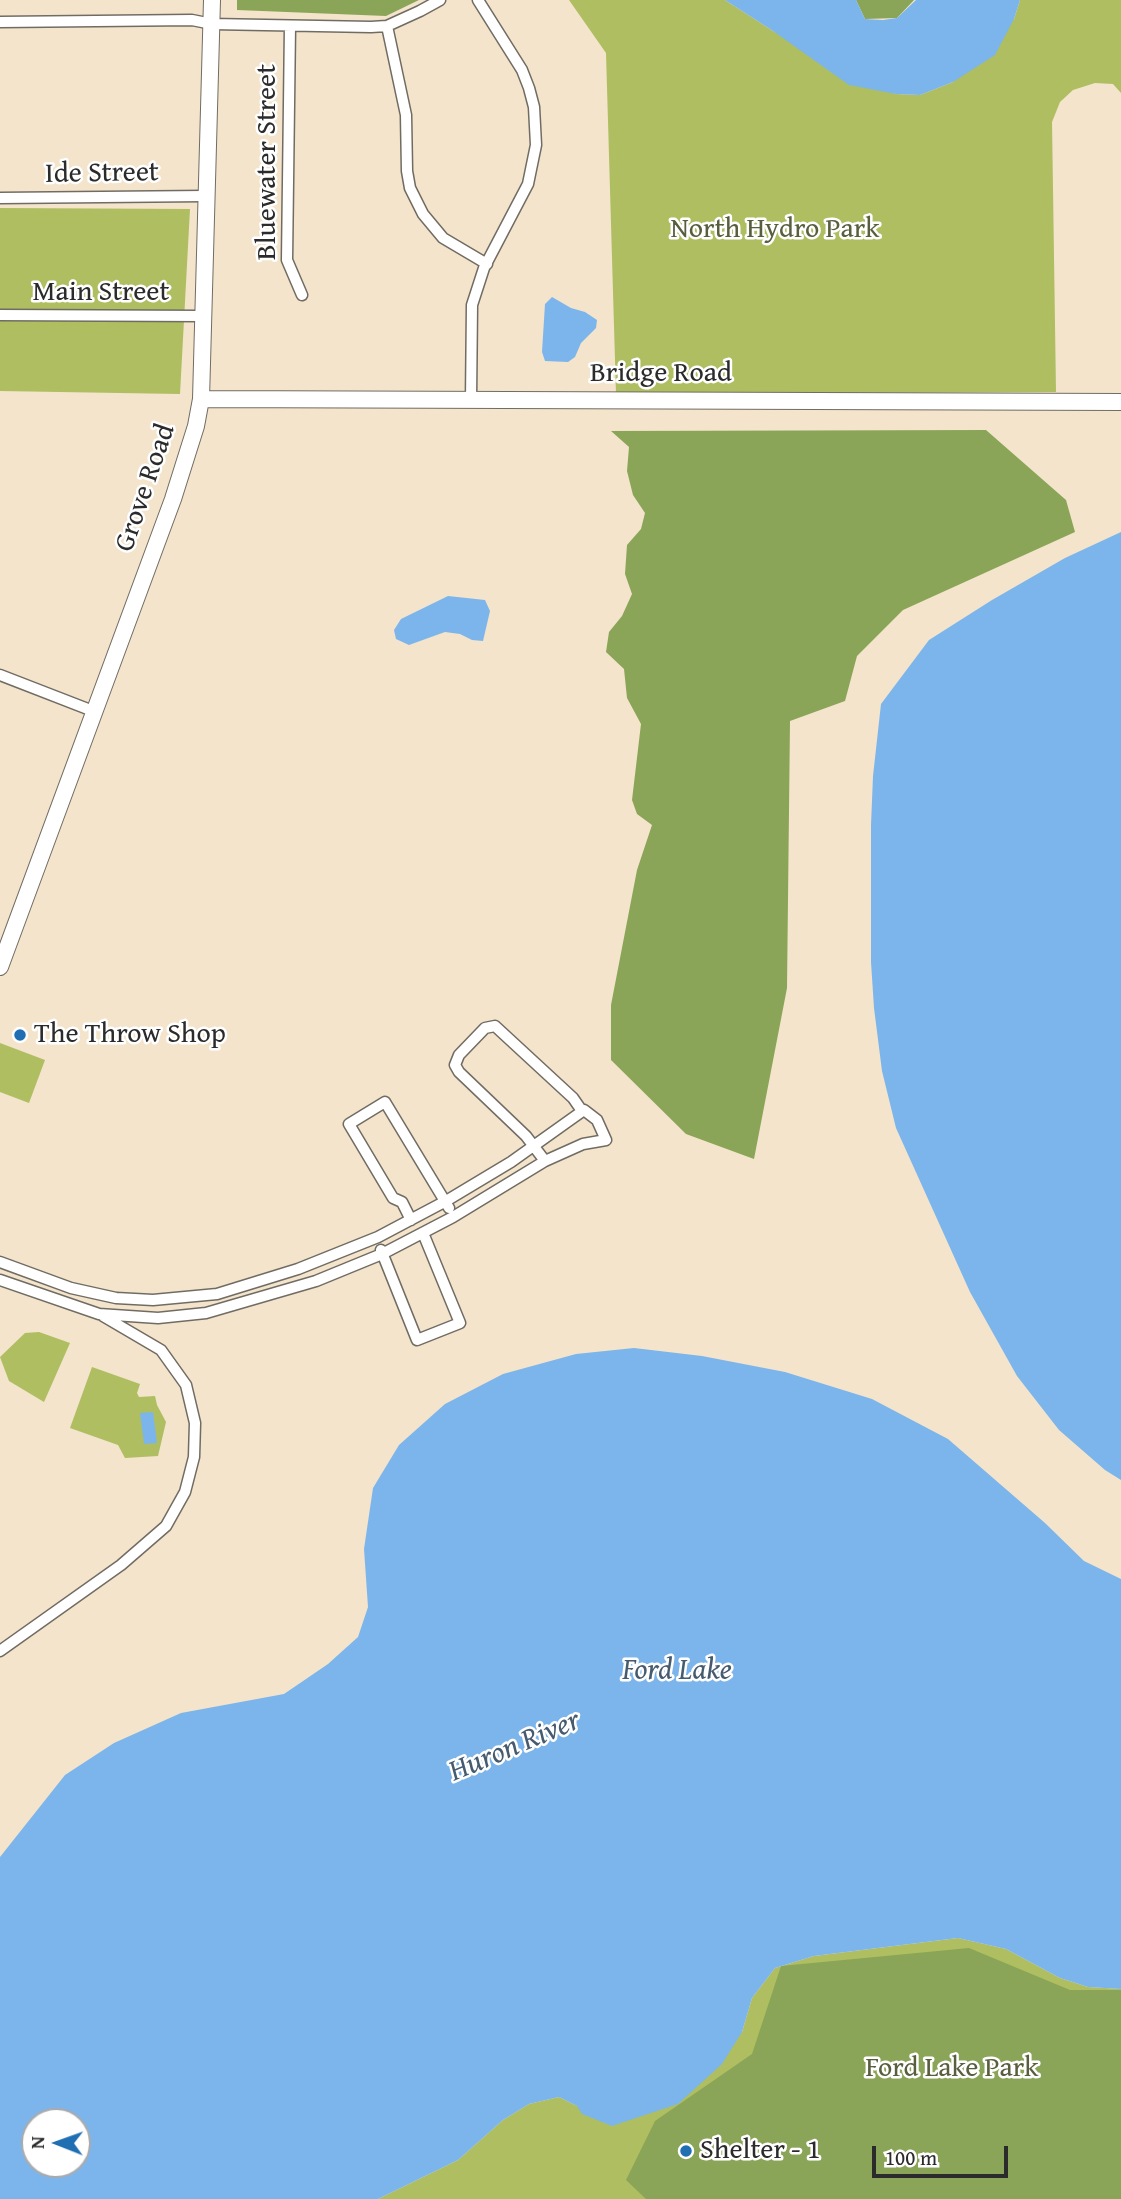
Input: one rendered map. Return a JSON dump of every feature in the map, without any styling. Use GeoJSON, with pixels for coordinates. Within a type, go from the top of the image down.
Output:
{"type":"FeatureCollection","features":[{"type":"Feature","properties":{"kind":"main road","name":"Grove Road"},"geometry":{"type":"LineString","coordinates":[[0,967],[7,926],[93,711],[173,499],[196,426],[201,399],[212,0]]}},
{"type":"Feature","properties":{"kind":"main road","name":"Bridge Road"},"geometry":{"type":"LineString","coordinates":[[201,399],[1121,402]]}},
{"type":"Feature","properties":{"kind":"street"},"geometry":{"type":"LineString","coordinates":[[0,22],[192,20],[212,24],[356,28],[387,26],[440,0]]}},
{"type":"Feature","properties":{"kind":"street"},"geometry":{"type":"LineString","coordinates":[[471,400],[472,305],[487,264],[528,184],[534,156],[536,122],[532,97],[522,70],[478,0]]}},
{"type":"Feature","properties":{"kind":"street","name":"Bluewater Street"},"geometry":{"type":"LineString","coordinates":[[290,26],[287,260],[302,295]]}},
{"type":"Feature","properties":{"kind":"street"},"geometry":{"type":"LineString","coordinates":[[387,26],[407,115],[407,172],[410,188],[423,214],[443,238],[487,264]]}},
{"type":"Feature","properties":{"kind":"street","name":"Ide Street"},"geometry":{"type":"LineString","coordinates":[[0,198],[205,196]]}},
{"type":"Feature","properties":{"kind":"street","name":"Main Street"},"geometry":{"type":"LineString","coordinates":[[0,315],[202,316]]}},
{"type":"Feature","properties":{"kind":"street"},"geometry":{"type":"LineString","coordinates":[[0,674],[93,711]]}},
{"type":"Feature","properties":{"kind":"street"},"geometry":{"type":"LineString","coordinates":[[99,1314],[158,1318],[206,1313],[316,1281],[382,1254],[424,1233],[545,1161],[583,1144],[606,1140],[597,1120],[582,1111],[573,1098],[500,1029],[495,1026],[485,1028],[459,1055],[456,1065],[459,1072],[535,1146],[545,1161]]}},
{"type":"Feature","properties":{"kind":"street"},"geometry":{"type":"LineString","coordinates":[[411,1220],[402,1202],[393,1198],[349,1124],[385,1102],[446,1201],[453,1217]]}},
{"type":"Feature","properties":{"kind":"street"},"geometry":{"type":"LineString","coordinates":[[0,1651],[131,1557],[166,1526],[185,1492],[194,1457],[195,1423],[186,1385],[161,1349],[99,1314],[0,1278],[3,1263],[71,1288],[116,1298],[153,1300],[217,1294],[299,1269],[378,1237],[446,1201],[535,1146],[582,1111]]}},
{"type":"Feature","properties":{"kind":"street"},"geometry":{"type":"LineString","coordinates":[[378,1237],[382,1254],[417,1340],[460,1324],[424,1233]]}},
{"type":"Feature","properties":{"kind":"street"},"geometry":{"type":"LineString","coordinates":[[0,1285],[17,1286]]}},
{"type":"Feature","properties":{"kind":"street"},"geometry":{"type":"LineString","coordinates":[[248,1285],[252,1301]]}},
{"type":"Feature","properties":{"kind":"street"},"geometry":{"type":"LineString","coordinates":[[67,1303],[71,1288]]}},
{"type":"Feature","properties":{"kind":"street"},"geometry":{"type":"LineString","coordinates":[[153,1300],[158,1318]]}},
{"type":"Feature","properties":{"kind":"green space"},"geometry":{"type":"Polygon","coordinates":[[[237,0],[419,0],[386,16],[237,10],[237,0]]]}},
{"type":"Feature","properties":{"kind":"green space","name":"North Hydro Park"},"geometry":{"type":"Polygon","coordinates":[[[569,0],[725,0],[773,31],[896,94],[920,95],[953,82],[1014,19],[1020,0],[1121,0],[1121,93],[1113,84],[1095,83],[1073,90],[1060,102],[1052,122],[1056,392],[616,394],[606,53],[569,0]]]}},
{"type":"Feature","properties":{"kind":"green space"},"geometry":{"type":"Polygon","coordinates":[[[856,0],[914,0],[897,18],[865,19],[856,0]]]}},
{"type":"Feature","properties":{"kind":"green space"},"geometry":{"type":"Polygon","coordinates":[[[0,208],[190,209],[180,394],[0,391],[0,208]]]}},
{"type":"Feature","properties":{"kind":"green space"},"geometry":{"type":"Polygon","coordinates":[[[986,430],[1066,500],[1075,532],[903,610],[857,656],[845,701],[790,721],[787,988],[754,1159],[686,1134],[611,1060],[611,1005],[637,870],[652,825],[637,814],[632,800],[641,724],[627,698],[624,669],[606,652],[609,632],[622,616],[632,594],[625,574],[627,545],[641,529],[645,513],[633,495],[627,471],[629,447],[611,431],[986,430]]]}},
{"type":"Feature","properties":{"kind":"green space"},"geometry":{"type":"Polygon","coordinates":[[[0,1043],[45,1060],[29,1103],[0,1092],[0,1043]]]}},
{"type":"Feature","properties":{"kind":"green space"},"geometry":{"type":"Polygon","coordinates":[[[39,1332],[70,1343],[44,1402],[9,1381],[0,1357],[25,1333],[39,1332]]]}},
{"type":"Feature","properties":{"kind":"green space"},"geometry":{"type":"Polygon","coordinates":[[[92,1367],[140,1384],[137,1393],[139,1397],[155,1396],[166,1422],[158,1456],[125,1458],[118,1445],[70,1428],[92,1367]]]}},
{"type":"Feature","properties":{"kind":"green space","name":"Ford Lake Park"},"geometry":{"type":"Polygon","coordinates":[[[958,1938],[1006,1949],[1060,1978],[1088,1987],[1121,1989],[1121,2199],[378,2199],[458,2160],[503,2120],[529,2104],[559,2097],[577,2106],[742,2032],[752,1998],[775,1968],[814,1956],[958,1938]]]}},
{"type":"Feature","properties":{"kind":"green space","name":"Ford Lake Park"},"geometry":{"type":"Polygon","coordinates":[[[969,1948],[1070,1990],[1121,1990],[1121,2199],[646,2199],[626,2180],[655,2121],[752,2054],[781,1966],[969,1948]]]}},
{"type":"Feature","properties":{"kind":"water"},"geometry":{"type":"Polygon","coordinates":[[[725,0],[856,0],[865,19],[883,20],[897,18],[916,0],[1020,0],[1014,19],[995,55],[953,82],[920,95],[896,94],[849,85],[725,0]]]}},
{"type":"Feature","properties":{"kind":"water"},"geometry":{"type":"Polygon","coordinates":[[[552,297],[597,320],[596,328],[581,343],[575,357],[568,362],[545,361],[542,352],[545,304],[552,297]]]}},
{"type":"Feature","properties":{"kind":"water"},"geometry":{"type":"Polygon","coordinates":[[[1121,532],[1121,1480],[1105,1470],[1059,1430],[1017,1376],[970,1292],[896,1128],[882,1071],[874,1008],[871,962],[871,825],[881,704],[929,640],[1065,558],[1121,532]]]}},
{"type":"Feature","properties":{"kind":"water"},"geometry":{"type":"Polygon","coordinates":[[[448,596],[485,600],[490,611],[483,641],[445,632],[409,645],[396,639],[394,630],[401,619],[448,596]]]}},
{"type":"Feature","properties":{"kind":"water","name":"Ford Lake"},"geometry":{"type":"Polygon","coordinates":[[[634,1348],[702,1356],[785,1372],[872,1399],[948,1439],[1045,1523],[1084,1561],[1121,1579],[1121,1989],[1088,1987],[1060,1978],[1006,1949],[958,1938],[814,1956],[775,1968],[752,1998],[742,2032],[722,2064],[678,2104],[612,2126],[582,2114],[577,2106],[559,2097],[529,2104],[503,2120],[458,2160],[378,2199],[0,2199],[0,1857],[65,1775],[114,1743],[181,1713],[284,1694],[328,1664],[358,1637],[368,1607],[364,1549],[373,1488],[399,1445],[445,1404],[503,1374],[576,1354],[634,1348]]]}},
{"type":"Feature","properties":{"kind":"water"},"geometry":{"type":"Polygon","coordinates":[[[153,1412],[157,1443],[144,1444],[140,1413],[153,1412]]]}},
{"type":"Feature","properties":{"kind":"place","name":"The Throw Shop"},"geometry":{"type":"Point","coordinates":[20,1035]}},
{"type":"Feature","properties":{"kind":"place","name":"Shelter - 1"},"geometry":{"type":"Point","coordinates":[686,2151]}},
{"type":"Feature","properties":{"kind":"water label","name":"Huron River"},"geometry":{"type":"Point","coordinates":[515,1747]}}]}
